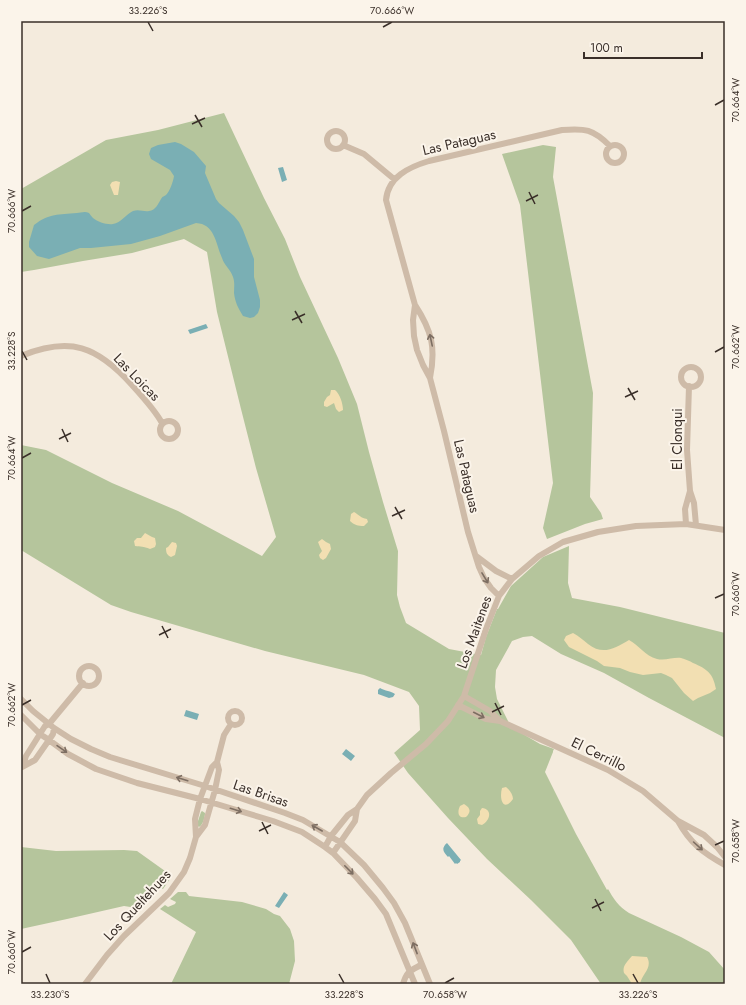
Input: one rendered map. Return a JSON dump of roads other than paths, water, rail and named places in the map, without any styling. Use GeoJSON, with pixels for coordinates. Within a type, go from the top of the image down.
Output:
{"type":"FeatureCollection","features":[{"type":"Feature","properties":{"kind":"street","name":"Las Pataguas"},"geometry":{"type":"LineString","coordinates":[[430,378],[433,363],[433,347],[430,332],[424,318],[415,305],[386,200],[388,190],[394,179],[421,163],[562,130],[585,130],[600,137],[610,146]]}},
{"type":"Feature","properties":{"kind":"street"},"geometry":{"type":"LineString","coordinates":[[343,145],[364,154],[394,179]]}},
{"type":"Feature","properties":{"kind":"street","name":"Las Pataguas"},"geometry":{"type":"LineString","coordinates":[[415,305],[413,320],[417,350],[430,378],[468,532],[484,578],[491,588],[500,596]]}},
{"type":"Feature","properties":{"kind":"street","name":"Las Loicas"},"geometry":{"type":"LineString","coordinates":[[21,356],[41,349],[63,346],[79,347],[93,352],[107,361],[128,381],[146,401],[162,423]]}},
{"type":"Feature","properties":{"kind":"street","name":"El Clonqui"},"geometry":{"type":"LineString","coordinates":[[689,386],[687,450],[690,491],[694,503],[696,525]]}},
{"type":"Feature","properties":{"kind":"street","name":"El Clonqui"},"geometry":{"type":"LineString","coordinates":[[686,524],[685,508],[690,491]]}},
{"type":"Feature","properties":{"kind":"street","name":"Los Maitenes"},"geometry":{"type":"LineString","coordinates":[[325,847],[331,836],[348,815],[357,809],[367,795],[435,736],[448,720],[464,696],[486,629],[500,596],[512,579],[540,556],[562,542],[598,532],[628,527],[686,524],[725,530]]}},
{"type":"Feature","properties":{"kind":"street"},"geometry":{"type":"LineString","coordinates":[[476,556],[496,571],[512,579]]}},
{"type":"Feature","properties":{"kind":"street"},"geometry":{"type":"LineString","coordinates":[[51,726],[83,683]]}},
{"type":"Feature","properties":{"kind":"street","name":"El Cerrillo"},"geometry":{"type":"LineString","coordinates":[[464,696],[490,711],[500,721]]}},
{"type":"Feature","properties":{"kind":"street","name":"Las Brisas"},"geometry":{"type":"LineString","coordinates":[[21,699],[51,726],[71,740],[110,757],[205,786],[303,820],[340,842],[364,866],[394,903],[405,923],[430,984]]}},
{"type":"Feature","properties":{"kind":"street","name":"El Cerrillo"},"geometry":{"type":"LineString","coordinates":[[458,705],[486,719],[500,721],[608,770],[643,791],[678,821],[704,835],[725,857]]}},
{"type":"Feature","properties":{"kind":"street","name":"Las Brisas"},"geometry":{"type":"LineString","coordinates":[[21,716],[40,734],[68,754],[96,769],[137,783],[200,799],[273,821],[302,832],[325,847],[333,853],[357,878],[376,899],[386,914],[415,984]]}},
{"type":"Feature","properties":{"kind":"street","name":"Los Queltehues"},"geometry":{"type":"LineString","coordinates":[[196,837],[205,825],[219,770],[217,762],[224,736],[231,724]]}},
{"type":"Feature","properties":{"kind":"street"},"geometry":{"type":"LineString","coordinates":[[22,767],[26,756],[45,726],[51,726]]}},
{"type":"Feature","properties":{"kind":"street"},"geometry":{"type":"LineString","coordinates":[[22,767],[35,760],[53,734],[51,726]]}},
{"type":"Feature","properties":{"kind":"street","name":"Los Queltehues"},"geometry":{"type":"LineString","coordinates":[[85,984],[124,936],[174,887],[187,866],[192,854],[196,837],[195,820],[200,799],[212,767],[217,762]]}},
{"type":"Feature","properties":{"kind":"street","name":"Los Maitenes"},"geometry":{"type":"LineString","coordinates":[[333,853],[355,821],[357,809]]}},
{"type":"Feature","properties":{"kind":"street","name":"El Cerrillo"},"geometry":{"type":"LineString","coordinates":[[678,821],[685,833],[698,847],[714,859],[725,864]]}},
{"type":"Feature","properties":{"kind":"street"},"geometry":{"type":"LineString","coordinates":[[403,984],[409,971],[422,965]]}},
{"type":"Feature","properties":{"kind":"water"},"geometry":{"type":"Polygon","coordinates":[[[175,142],[194,152],[206,166],[205,173],[216,199],[234,216],[243,230],[254,259],[254,277],[260,300],[258,313],[254,317],[250,318],[243,316],[234,296],[234,281],[232,274],[223,261],[211,231],[202,224],[196,223],[160,236],[131,244],[80,248],[49,259],[37,256],[29,247],[34,225],[50,216],[86,212],[97,221],[105,224],[111,224],[119,222],[133,211],[147,211],[153,209],[162,197],[169,191],[174,176],[170,170],[151,159],[149,154],[151,148],[158,145],[175,142]]]}},
{"type":"Feature","properties":{"kind":"water"},"geometry":{"type":"Polygon","coordinates":[[[283,167],[287,180],[282,182],[278,168],[283,167]]]}},
{"type":"Feature","properties":{"kind":"water"},"geometry":{"type":"Polygon","coordinates":[[[206,324],[208,328],[190,334],[188,330],[206,324]]]}},
{"type":"Feature","properties":{"kind":"water"},"geometry":{"type":"Polygon","coordinates":[[[380,688],[395,694],[393,697],[389,698],[378,694],[378,690],[380,688]]]}},
{"type":"Feature","properties":{"kind":"water"},"geometry":{"type":"Polygon","coordinates":[[[186,710],[199,714],[197,720],[184,716],[186,710]]]}},
{"type":"Feature","properties":{"kind":"water"},"geometry":{"type":"Polygon","coordinates":[[[346,749],[355,756],[351,761],[342,754],[346,749]]]}},
{"type":"Feature","properties":{"kind":"water"},"geometry":{"type":"Polygon","coordinates":[[[447,843],[461,860],[457,864],[455,864],[444,852],[443,848],[447,843]]]}},
{"type":"Feature","properties":{"kind":"water"},"geometry":{"type":"Polygon","coordinates":[[[284,892],[288,895],[279,908],[275,906],[284,892]]]}}]}
